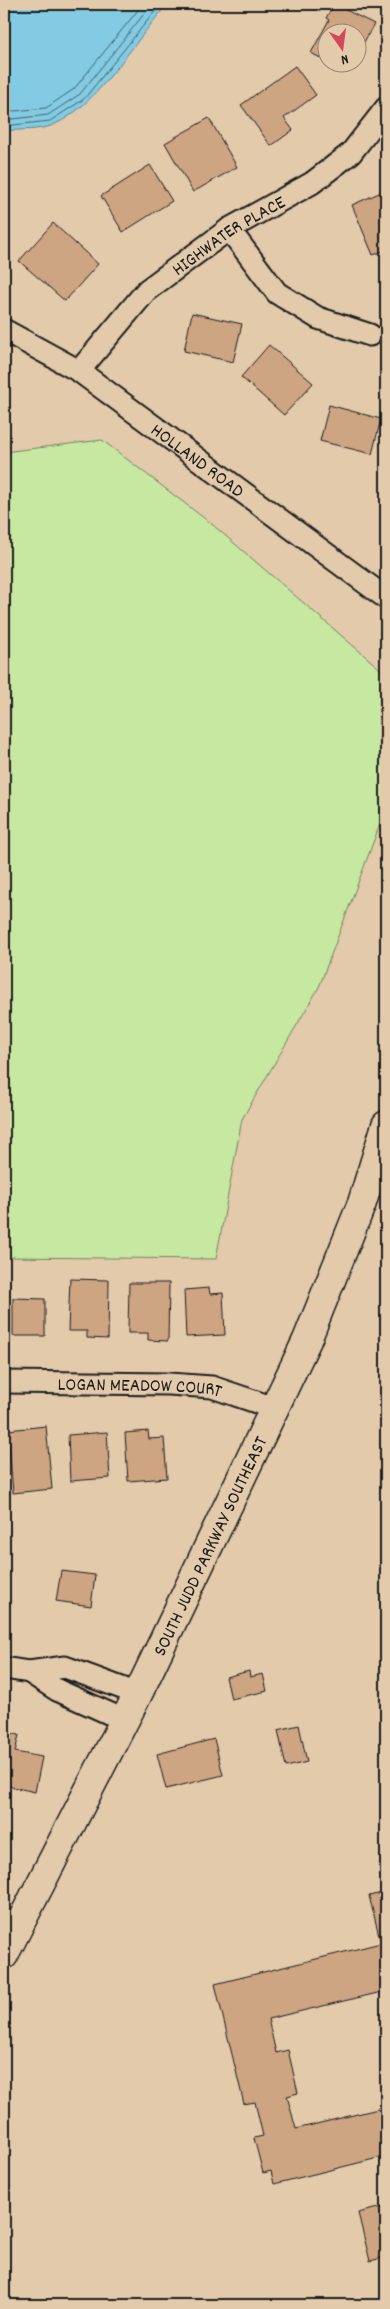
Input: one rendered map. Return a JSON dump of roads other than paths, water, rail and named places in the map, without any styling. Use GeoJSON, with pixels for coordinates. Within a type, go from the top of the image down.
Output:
{"type":"FeatureCollection","features":[{"type":"Feature","properties":{"kind":"highway","name":"SOUTH JUDD PARKWAY SOUTHEAST"},"geometry":{"type":"LineString","coordinates":[[4,1954],[138,1694],[307,1340],[362,1203],[386,1124]]}},
{"type":"Feature","properties":{"kind":"street","name":"HIGHWATER PLACE"},"geometry":{"type":"LineString","coordinates":[[79,371],[147,290],[230,229],[320,177],[350,153],[386,108]]}},
{"type":"Feature","properties":{"kind":"street"},"geometry":{"type":"LineString","coordinates":[[230,229],[277,294],[318,318],[370,335]]}},
{"type":"Feature","properties":{"kind":"street","name":"HOLLAND ROAD"},"geometry":{"type":"LineString","coordinates":[[4,330],[79,371],[386,598]]}},
{"type":"Feature","properties":{"kind":"street","name":"LOGAN MEADOW COURT"},"geometry":{"type":"LineString","coordinates":[[4,1382],[169,1384],[203,1387],[250,1399],[274,1408]]}},
{"type":"Feature","properties":{"kind":"street"},"geometry":{"type":"LineString","coordinates":[[4,1668],[28,1672],[65,1667],[138,1694]]}},
{"type":"Feature","properties":{"kind":"street"},"geometry":{"type":"LineString","coordinates":[[28,1672],[57,1690],[124,1720]]}},
{"type":"Feature","properties":{"kind":"water"},"geometry":{"type":"Polygon","coordinates":[[[4,4],[168,4],[100,88],[69,116],[47,127],[4,131],[4,4]]]}}]}
